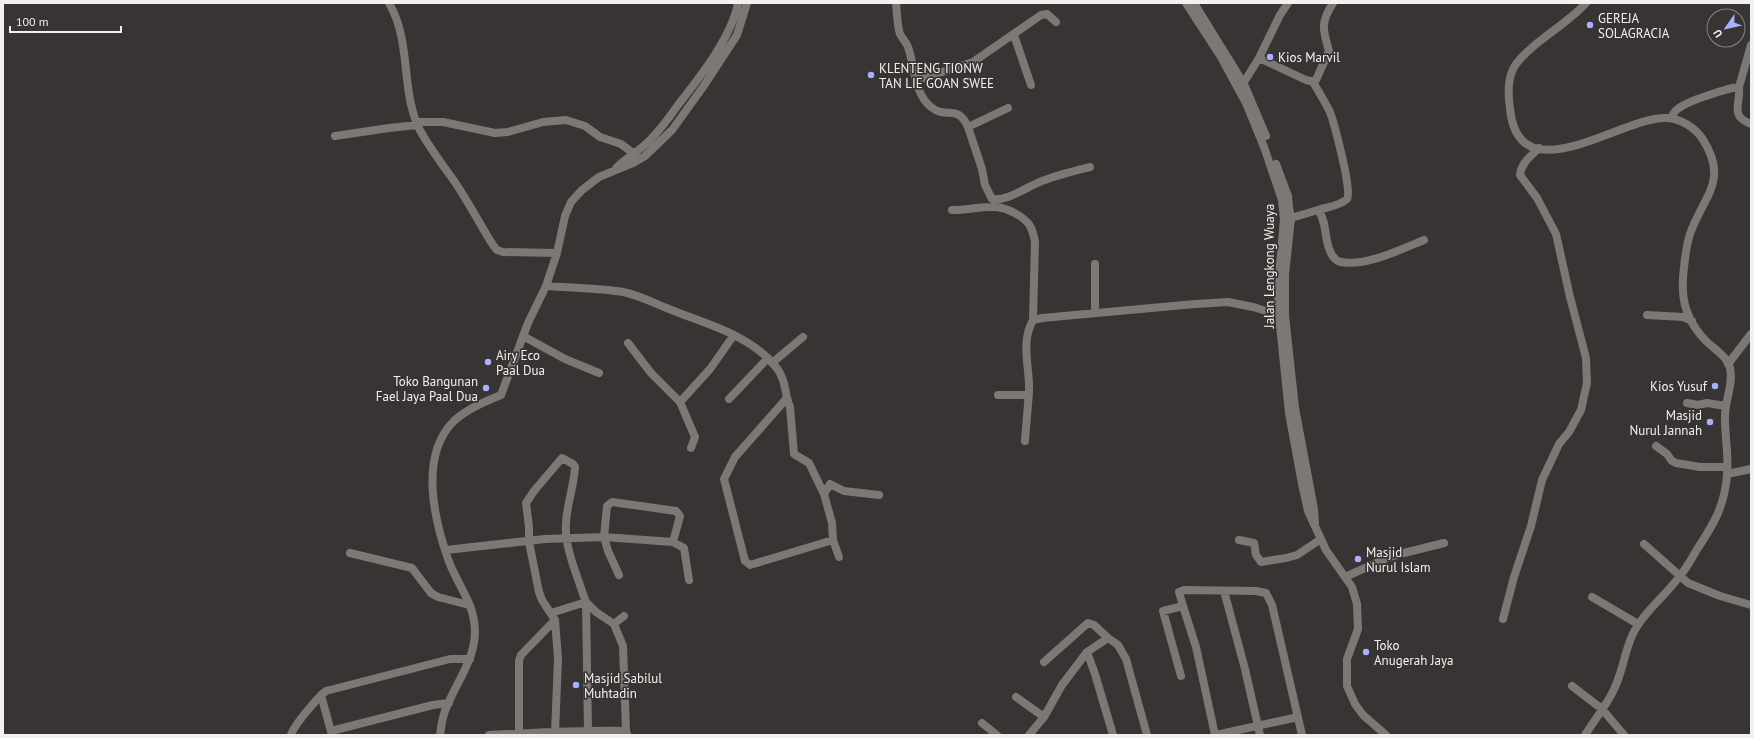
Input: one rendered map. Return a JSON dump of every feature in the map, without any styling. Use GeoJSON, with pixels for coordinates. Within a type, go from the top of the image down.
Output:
{"type":"FeatureCollection","features":[{"type":"Feature","properties":{"kind":"street"},"geometry":{"type":"LineString","coordinates":[[389,3],[402,35],[405,50],[408,91],[417,124],[497,250],[503,252],[557,253]]}},
{"type":"Feature","properties":{"kind":"street"},"geometry":{"type":"LineString","coordinates":[[613,172],[648,142],[698,80],[716,53],[733,21],[738,3]]}},
{"type":"Feature","properties":{"kind":"street"},"geometry":{"type":"LineString","coordinates":[[440,735],[444,716],[449,703],[470,659],[474,644],[474,621],[448,559],[437,524],[433,484],[435,457],[440,440],[454,422],[466,412],[501,396],[523,336],[546,286],[557,253],[565,216],[571,202],[589,184],[599,177],[633,163],[645,156],[672,130],[712,74],[737,34],[747,3]]}},
{"type":"Feature","properties":{"kind":"street"},"geometry":{"type":"LineString","coordinates":[[896,3],[900,34],[908,47],[917,80],[927,104],[942,113],[954,113],[961,115],[968,127],[986,185],[992,199],[1002,199],[1042,181],[1090,167]]}},
{"type":"Feature","properties":{"kind":"street","name":"Jalan Lengkong Wuaya"},"geometry":{"type":"LineString","coordinates":[[1186,3],[1242,86],[1282,200],[1284,219],[1278,288],[1279,315],[1289,413],[1308,511],[1330,556],[1354,592],[1358,612],[1358,629],[1347,660],[1347,686],[1355,704],[1363,715],[1386,735]]}},
{"type":"Feature","properties":{"kind":"street","name":"Jalan Lengkong Wuaya"},"geometry":{"type":"LineString","coordinates":[[1194,3],[1260,120],[1288,196],[1290,218],[1285,275],[1285,316],[1295,408],[1314,509],[1315,524]]}},
{"type":"Feature","properties":{"kind":"street"},"geometry":{"type":"LineString","coordinates":[[1242,86],[1259,58],[1280,15],[1288,3]]}},
{"type":"Feature","properties":{"kind":"street"},"geometry":{"type":"LineString","coordinates":[[1313,82],[1316,80],[1328,53],[1325,41],[1324,21],[1333,3]]}},
{"type":"Feature","properties":{"kind":"street"},"geometry":{"type":"LineString","coordinates":[[1585,735],[1615,688],[1631,639],[1638,624],[1680,577],[1715,522],[1723,496],[1727,471],[1724,419],[1730,385],[1730,372],[1728,364],[1706,340],[1692,321],[1687,312],[1682,292],[1687,244],[1695,222],[1708,198],[1713,184],[1714,166],[1704,142],[1695,130],[1671,118],[1658,118],[1572,147],[1554,150],[1539,148],[1526,143],[1514,128],[1510,115],[1509,100],[1510,76],[1513,69],[1523,56],[1535,45],[1568,20],[1586,3]]}},
{"type":"Feature","properties":{"kind":"street"},"geometry":{"type":"LineString","coordinates":[[917,80],[973,62],[1041,15],[1047,14],[1056,22]]}},
{"type":"Feature","properties":{"kind":"street"},"geometry":{"type":"LineString","coordinates":[[1014,35],[1031,85]]}},
{"type":"Feature","properties":{"kind":"street"},"geometry":{"type":"LineString","coordinates":[[1751,45],[1739,87],[1738,109],[1739,118],[1751,124]]}},
{"type":"Feature","properties":{"kind":"street"},"geometry":{"type":"LineString","coordinates":[[1259,58],[1313,82],[1330,113],[1347,179],[1349,194],[1346,200],[1338,205],[1290,218]]}},
{"type":"Feature","properties":{"kind":"street"},"geometry":{"type":"LineString","coordinates":[[1671,118],[1675,111],[1688,103],[1739,87]]}},
{"type":"Feature","properties":{"kind":"street"},"geometry":{"type":"LineString","coordinates":[[679,105],[686,110]]}},
{"type":"Feature","properties":{"kind":"street"},"geometry":{"type":"LineString","coordinates":[[968,127],[1008,108]]}},
{"type":"Feature","properties":{"kind":"street"},"geometry":{"type":"LineString","coordinates":[[335,136],[417,124],[443,122],[495,133],[508,132],[543,122],[566,120],[585,126],[600,137],[621,144],[634,153]]}},
{"type":"Feature","properties":{"kind":"street"},"geometry":{"type":"LineString","coordinates":[[1503,619],[1514,577],[1531,526],[1542,480],[1559,444],[1569,432],[1581,410],[1587,383],[1586,358],[1570,297],[1556,234],[1537,198],[1520,174],[1526,161],[1539,148]]}},
{"type":"Feature","properties":{"kind":"street"},"geometry":{"type":"LineString","coordinates":[[952,210],[969,210],[994,206],[1014,213],[1027,222],[1032,230],[1035,241],[1033,320],[1027,330],[1026,342],[1029,395],[1025,441]]}},
{"type":"Feature","properties":{"kind":"street"},"geometry":{"type":"LineString","coordinates":[[1318,210],[1322,215],[1329,250],[1339,262],[1356,262],[1381,256],[1424,240]]}},
{"type":"Feature","properties":{"kind":"street"},"geometry":{"type":"LineString","coordinates":[[1095,264],[1096,314]]}},
{"type":"Feature","properties":{"kind":"street"},"geometry":{"type":"LineString","coordinates":[[546,286],[608,290],[637,296],[734,335],[770,360],[782,377],[790,407],[794,454],[808,463],[824,494],[832,523],[833,540],[839,557]]}},
{"type":"Feature","properties":{"kind":"street"},"geometry":{"type":"LineString","coordinates":[[1033,320],[1096,314],[1119,310],[1228,302],[1253,307],[1279,315]]}},
{"type":"Feature","properties":{"kind":"street"},"geometry":{"type":"LineString","coordinates":[[1647,315],[1683,317],[1692,321]]}},
{"type":"Feature","properties":{"kind":"street"},"geometry":{"type":"LineString","coordinates":[[1728,364],[1751,334]]}},
{"type":"Feature","properties":{"kind":"street"},"geometry":{"type":"LineString","coordinates":[[680,402],[710,369],[734,335]]}},
{"type":"Feature","properties":{"kind":"street"},"geometry":{"type":"LineString","coordinates":[[523,336],[565,359],[599,373]]}},
{"type":"Feature","properties":{"kind":"street"},"geometry":{"type":"LineString","coordinates":[[729,399],[770,360],[803,337]]}},
{"type":"Feature","properties":{"kind":"street"},"geometry":{"type":"LineString","coordinates":[[628,343],[651,373],[680,402],[696,437],[692,448]]}},
{"type":"Feature","properties":{"kind":"street"},"geometry":{"type":"LineString","coordinates":[[998,394],[1029,395]]}},
{"type":"Feature","properties":{"kind":"street"},"geometry":{"type":"LineString","coordinates":[[787,398],[735,457],[724,478],[745,561],[750,565],[833,540]]}},
{"type":"Feature","properties":{"kind":"street"},"geometry":{"type":"LineString","coordinates":[[1687,403],[1726,406]]}},
{"type":"Feature","properties":{"kind":"street"},"geometry":{"type":"LineString","coordinates":[[1656,446],[1676,463],[1727,471],[1751,470]]}},
{"type":"Feature","properties":{"kind":"street"},"geometry":{"type":"LineString","coordinates":[[555,733],[558,659],[553,616],[542,600],[539,592],[529,542],[529,521],[526,503],[527,499],[562,458],[573,464],[575,467],[573,487],[566,521],[566,538],[586,602],[588,730]]}},
{"type":"Feature","properties":{"kind":"street"},"geometry":{"type":"LineString","coordinates":[[824,494],[830,484],[836,488],[849,492],[879,495]]}},
{"type":"Feature","properties":{"kind":"street"},"geometry":{"type":"LineString","coordinates":[[619,575],[608,551],[604,537],[608,506],[613,501],[676,511],[680,516],[673,542]]}},
{"type":"Feature","properties":{"kind":"street"},"geometry":{"type":"LineString","coordinates":[[446,550],[566,538],[604,537],[673,542],[684,548],[689,580]]}},
{"type":"Feature","properties":{"kind":"street"},"geometry":{"type":"LineString","coordinates":[[1239,540],[1254,543],[1256,555],[1261,562],[1297,555],[1321,539]]}},
{"type":"Feature","properties":{"kind":"street"},"geometry":{"type":"LineString","coordinates":[[1345,577],[1392,556],[1444,543]]}},
{"type":"Feature","properties":{"kind":"street"},"geometry":{"type":"LineString","coordinates":[[1644,544],[1688,583],[1720,596],[1751,605]]}},
{"type":"Feature","properties":{"kind":"street"},"geometry":{"type":"LineString","coordinates":[[350,554],[412,568],[431,593],[438,597],[468,605]]}},
{"type":"Feature","properties":{"kind":"street"},"geometry":{"type":"LineString","coordinates":[[1298,717],[1259,731],[1215,735],[1196,647],[1179,592],[1192,590],[1263,591],[1269,595],[1298,717],[1302,735]]}},
{"type":"Feature","properties":{"kind":"street"},"geometry":{"type":"LineString","coordinates":[[1224,591],[1245,669],[1259,731]]}},
{"type":"Feature","properties":{"kind":"street"},"geometry":{"type":"LineString","coordinates":[[1592,597],[1638,624]]}},
{"type":"Feature","properties":{"kind":"street"},"geometry":{"type":"LineString","coordinates":[[518,734],[519,662],[521,655],[553,616],[586,602]]}},
{"type":"Feature","properties":{"kind":"street"},"geometry":{"type":"LineString","coordinates":[[489,735],[555,733],[588,730],[627,733],[623,646],[614,624],[596,612],[586,602]]}},
{"type":"Feature","properties":{"kind":"street"},"geometry":{"type":"LineString","coordinates":[[1181,676],[1163,611],[1183,606]]}},
{"type":"Feature","properties":{"kind":"street"},"geometry":{"type":"LineString","coordinates":[[614,624],[624,616]]}},
{"type":"Feature","properties":{"kind":"street"},"geometry":{"type":"LineString","coordinates":[[1044,662],[1088,623],[1094,625],[1118,645],[1126,659],[1147,735]]}},
{"type":"Feature","properties":{"kind":"street"},"geometry":{"type":"LineString","coordinates":[[1030,735],[1044,717],[1062,685],[1087,652],[1108,638]]}},
{"type":"Feature","properties":{"kind":"street"},"geometry":{"type":"LineString","coordinates":[[1087,652],[1096,674],[1113,735]]}},
{"type":"Feature","properties":{"kind":"street"},"geometry":{"type":"LineString","coordinates":[[291,735],[293,729],[326,691],[450,659],[470,659]]}},
{"type":"Feature","properties":{"kind":"street"},"geometry":{"type":"LineString","coordinates":[[1572,686],[1602,709],[1624,735]]}},
{"type":"Feature","properties":{"kind":"street"},"geometry":{"type":"LineString","coordinates":[[321,695],[331,733],[433,705],[449,703]]}},
{"type":"Feature","properties":{"kind":"street"},"geometry":{"type":"LineString","coordinates":[[1016,696],[1044,717]]}},
{"type":"Feature","properties":{"kind":"street"},"geometry":{"type":"LineString","coordinates":[[982,723],[997,735]]}},
{"type":"Feature","properties":{"kind":"place","name":"GEREJA SOLAGRACIA"},"geometry":{"type":"Point","coordinates":[1590,25]}},
{"type":"Feature","properties":{"kind":"place","name":"Kios Marvil"},"geometry":{"type":"Point","coordinates":[1270,57]}},
{"type":"Feature","properties":{"kind":"place","name":"KLENTENG TIONW TAN LIE GOAN SWEE"},"geometry":{"type":"Point","coordinates":[871,75]}},
{"type":"Feature","properties":{"kind":"place","name":"Airy Eco Paal Dua"},"geometry":{"type":"Point","coordinates":[488,362]}},
{"type":"Feature","properties":{"kind":"place","name":"Kios Yusuf"},"geometry":{"type":"Point","coordinates":[1715,386]}},
{"type":"Feature","properties":{"kind":"place","name":"Toko Bangunan Fael Jaya Paal Dua"},"geometry":{"type":"Point","coordinates":[486,388]}},
{"type":"Feature","properties":{"kind":"place","name":"Masjid Nurul Jannah"},"geometry":{"type":"Point","coordinates":[1710,422]}},
{"type":"Feature","properties":{"kind":"place","name":"Masjid Nurul Islam"},"geometry":{"type":"Point","coordinates":[1358,559]}},
{"type":"Feature","properties":{"kind":"place","name":"Toko Anugerah Jaya"},"geometry":{"type":"Point","coordinates":[1366,652]}},
{"type":"Feature","properties":{"kind":"place","name":"Masjid Sabilul Muhtadin"},"geometry":{"type":"Point","coordinates":[576,685]}}]}
